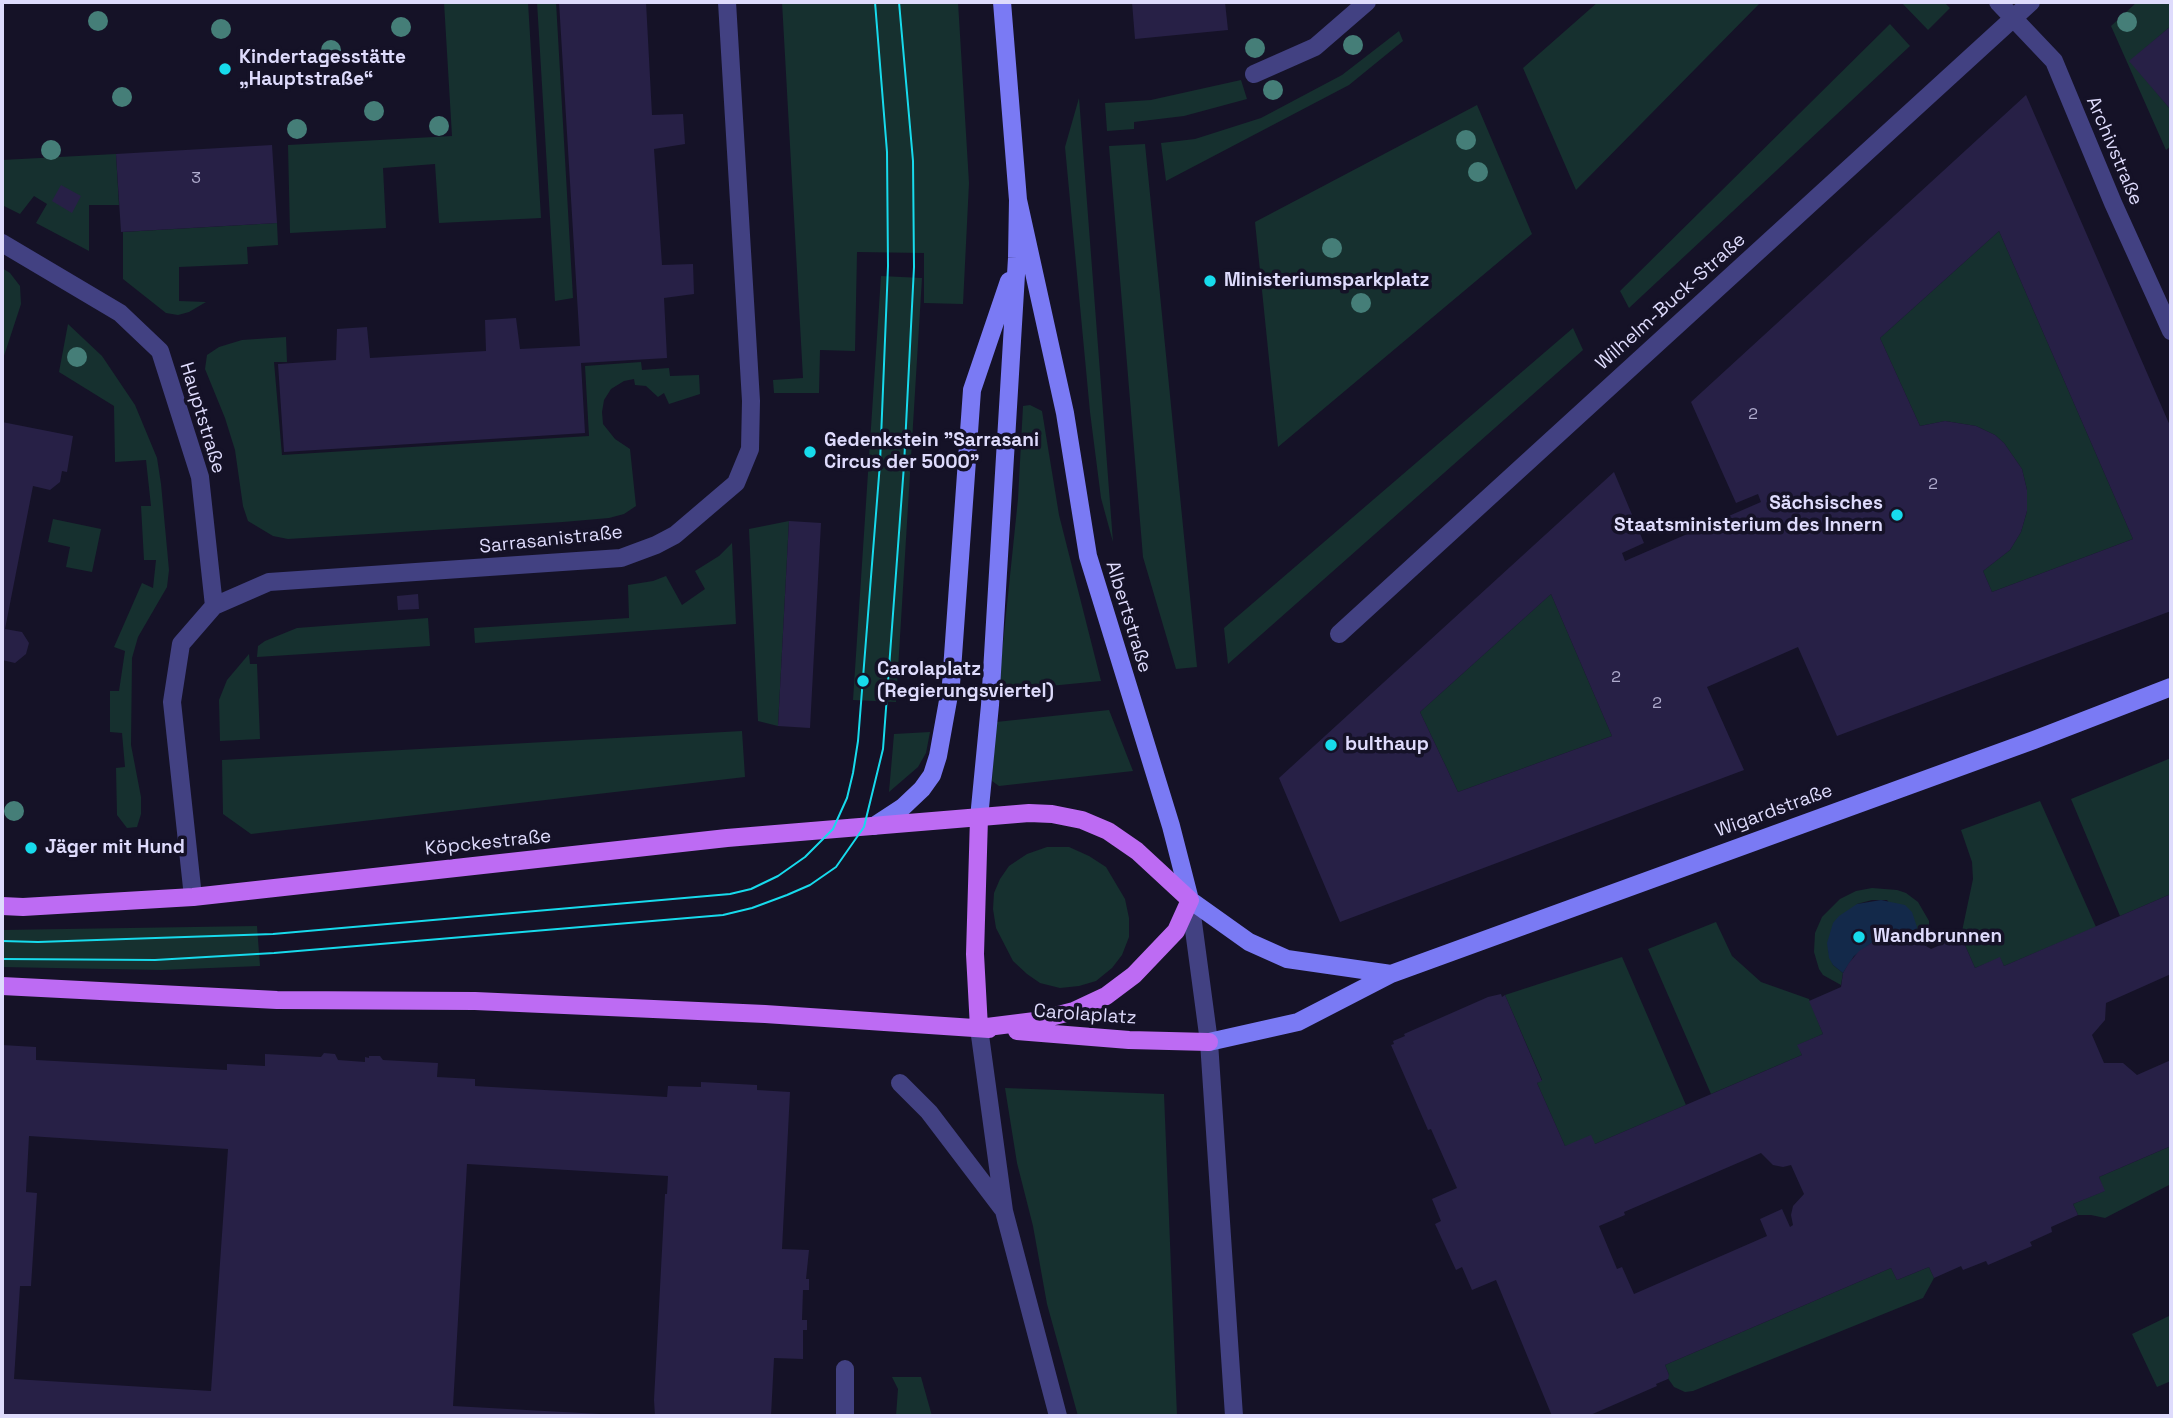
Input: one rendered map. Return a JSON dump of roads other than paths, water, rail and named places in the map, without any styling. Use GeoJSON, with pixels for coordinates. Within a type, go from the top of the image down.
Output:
{"type":"FeatureCollection","features":[{"type":"Feature","properties":{"kind":"main road","name":"Albertstraße"},"geometry":{"type":"LineString","coordinates":[[979,1028],[975,954],[979,818],[990,705],[1017,258],[1018,200],[1002,2]]}},
{"type":"Feature","properties":{"kind":"main road","name":"Albertstraße"},"geometry":{"type":"LineString","coordinates":[[1018,200],[1065,413],[1088,556],[1171,826],[1190,900]]}},
{"type":"Feature","properties":{"kind":"main road","name":"Albertstraße"},"geometry":{"type":"LineString","coordinates":[[874,826],[903,807],[922,789],[932,775],[938,756],[951,684],[972,390],[1017,258]]}},
{"type":"Feature","properties":{"kind":"main road","name":"Wigardstraße"},"geometry":{"type":"LineString","coordinates":[[1209,1042],[1298,1022],[1391,974],[2034,740],[2171,687]]}},
{"type":"Feature","properties":{"kind":"main road"},"geometry":{"type":"LineString","coordinates":[[2,986],[278,1000],[475,1001],[765,1014],[979,1028],[1035,1021],[1074,1011],[1106,996],[1134,975],[1176,932],[1190,900],[1137,851],[1108,831],[1082,820],[1052,814],[1028,813],[979,818]]}},
{"type":"Feature","properties":{"kind":"main road","name":"Köpckestraße"},"geometry":{"type":"LineString","coordinates":[[2,906],[193,897],[727,838],[979,818]]}},
{"type":"Feature","properties":{"kind":"main road","name":"Wigardstraße"},"geometry":{"type":"LineString","coordinates":[[1190,900],[1250,942],[1287,960],[1391,974]]}},
{"type":"Feature","properties":{"kind":"main road","name":"Carolaplatz"},"geometry":{"type":"LineString","coordinates":[[979,1028],[1129,1041],[1209,1042]]}},
{"type":"Feature","properties":{"kind":"street","name":"Sarrasanistraße"},"geometry":{"type":"LineString","coordinates":[[193,897],[172,702],[181,644],[214,606],[269,582],[621,558],[675,535],[736,483],[750,449],[751,401],[727,2]]}},
{"type":"Feature","properties":{"kind":"street"},"geometry":{"type":"LineString","coordinates":[[1254,74],[1315,47],[1367,2]]}},
{"type":"Feature","properties":{"kind":"street","name":"Archivstraße"},"geometry":{"type":"LineString","coordinates":[[1998,2],[2054,61],[2113,203],[2171,331]]}},
{"type":"Feature","properties":{"kind":"street","name":"Wilhelm-Buck-Straße"},"geometry":{"type":"LineString","coordinates":[[1339,634],[2031,2]]}},
{"type":"Feature","properties":{"kind":"street","name":"Hauptstraße"},"geometry":{"type":"LineString","coordinates":[[2,243],[120,313],[160,351],[200,477],[214,606]]}},
{"type":"Feature","properties":{"kind":"street","name":"Albertstraße"},"geometry":{"type":"LineString","coordinates":[[1190,900],[1209,1042]]}},
{"type":"Feature","properties":{"kind":"street"},"geometry":{"type":"LineString","coordinates":[[979,1028],[1004,1211],[1058,1416]]}},
{"type":"Feature","properties":{"kind":"street"},"geometry":{"type":"LineString","coordinates":[[1209,1042],[1234,1416]]}},
{"type":"Feature","properties":{"kind":"street"},"geometry":{"type":"LineString","coordinates":[[900,1083],[929,1112],[1004,1211]]}},
{"type":"Feature","properties":{"kind":"street"},"geometry":{"type":"LineString","coordinates":[[845,1369],[845,1416]]}},
{"type":"Feature","properties":{"kind":"water","name":"Wandbrunnen"},"geometry":{"type":"Polygon","coordinates":[[[1881,900],[1905,905],[1912,912],[1917,927],[1916,940],[1890,936],[1873,942],[1854,956],[1843,973],[1829,958],[1827,943],[1833,923],[1857,904],[1881,900]]]}},
{"type":"Feature","properties":{"kind":"tram line"},"geometry":{"type":"LineString","coordinates":[[2,941],[273,934],[730,894],[751,889],[778,876],[805,857],[833,829],[847,798],[858,741],[880,463],[888,266],[887,152],[875,2]]}},
{"type":"Feature","properties":{"kind":"tram line"},"geometry":{"type":"LineString","coordinates":[[2,959],[155,960],[274,953],[723,915],[787,895],[810,885],[836,867],[864,827],[883,749],[904,465],[914,267],[913,161],[899,2]]}},
{"type":"Feature","properties":{"kind":"place","name":"Kindertagesstätte „Hauptstraße“"},"geometry":{"type":"Point","coordinates":[225,69]}},
{"type":"Feature","properties":{"kind":"place","name":"Ministeriumsparkplatz"},"geometry":{"type":"Point","coordinates":[1210,281]}},
{"type":"Feature","properties":{"kind":"place","name":"Gedenkstein \"Sarrasani Circus der 5000\""},"geometry":{"type":"Point","coordinates":[810,452]}},
{"type":"Feature","properties":{"kind":"place","name":"Sächsisches Staatsministerium des Innern"},"geometry":{"type":"Point","coordinates":[1897,515]}},
{"type":"Feature","properties":{"kind":"place","name":"Carolaplatz (Regierungsviertel)"},"geometry":{"type":"Point","coordinates":[863,681]}},
{"type":"Feature","properties":{"kind":"place","name":"bulthaup"},"geometry":{"type":"Point","coordinates":[1331,745]}},
{"type":"Feature","properties":{"kind":"place","name":"Jäger mit Hund"},"geometry":{"type":"Point","coordinates":[31,848]}},
{"type":"Feature","properties":{"kind":"place","name":"Wandbrunnen"},"geometry":{"type":"Point","coordinates":[1859,937]}}]}
